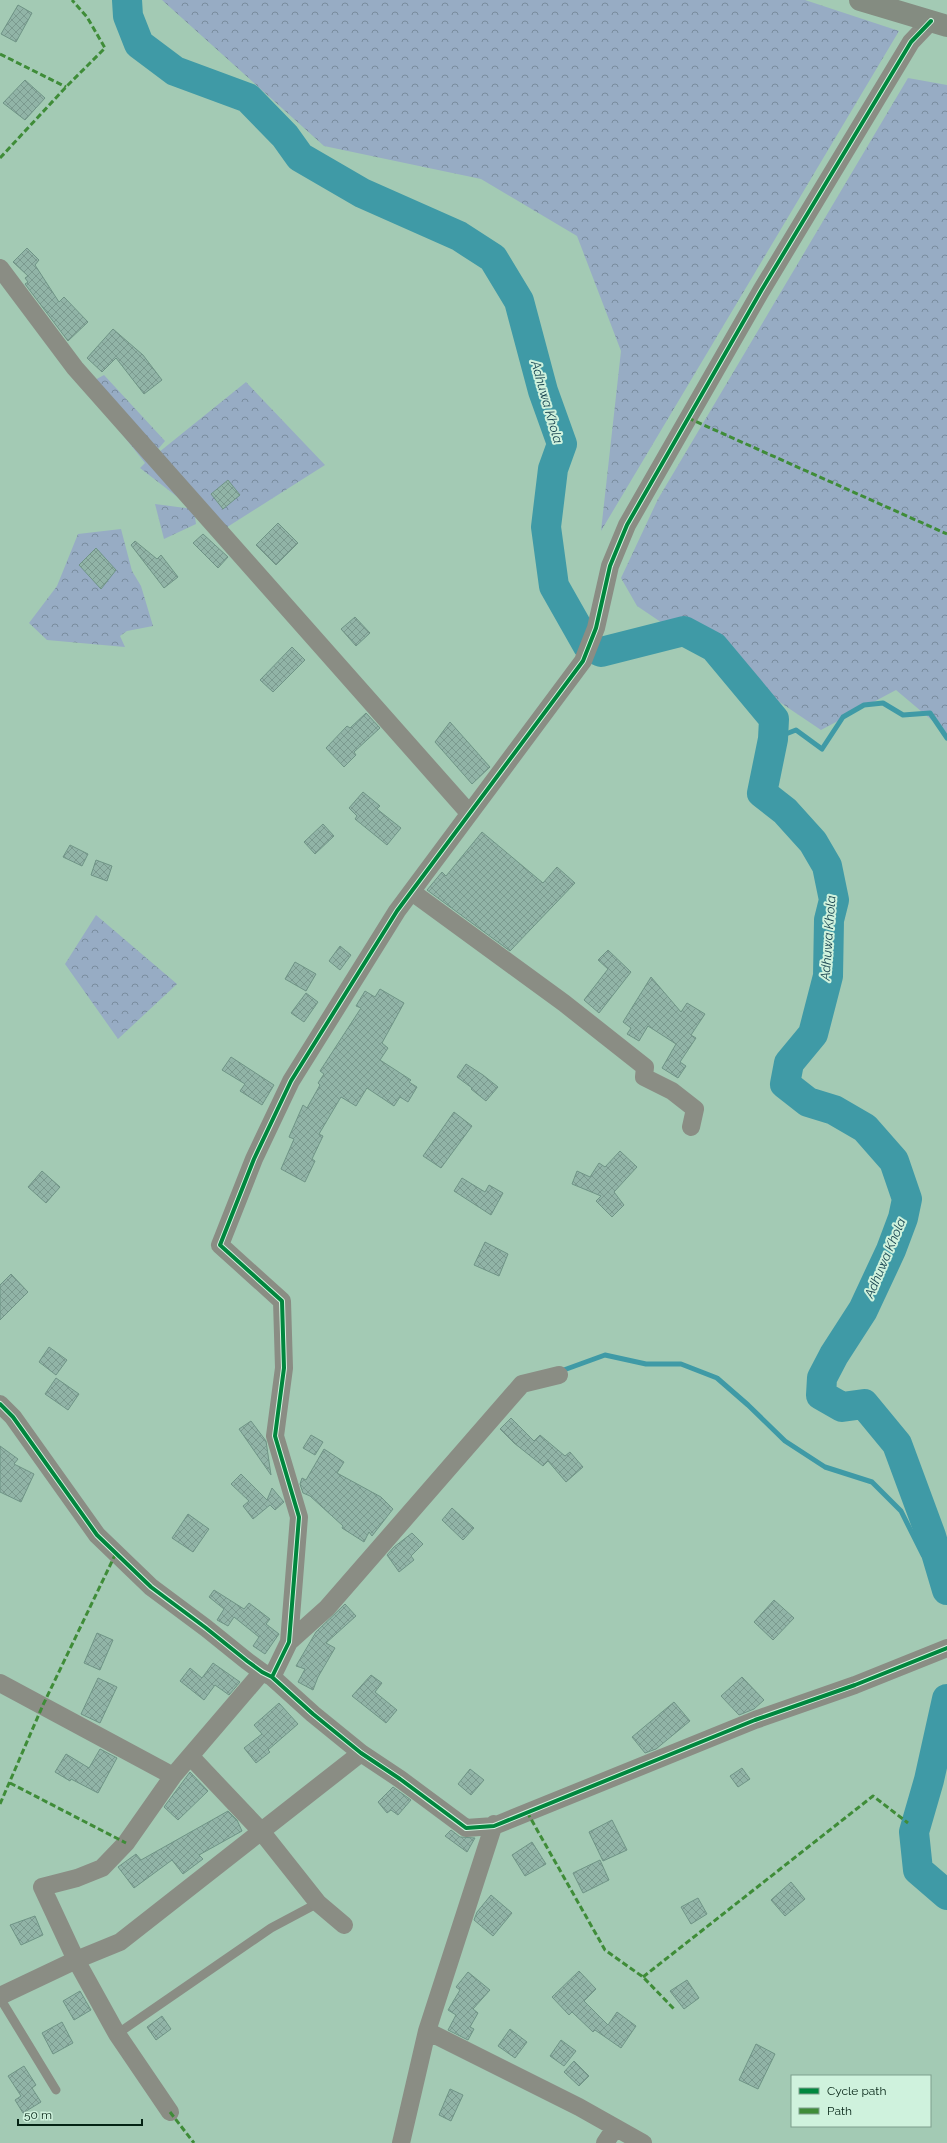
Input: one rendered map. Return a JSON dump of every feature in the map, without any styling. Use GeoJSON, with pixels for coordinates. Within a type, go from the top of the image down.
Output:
{"type":"FeatureCollection","features":[{"type":"Feature","properties":{"kind":"street"},"geometry":{"type":"LineString","coordinates":[[860,0],[939,24]]}},
{"type":"Feature","properties":{"kind":"street"},"geometry":{"type":"LineString","coordinates":[[289,1642],[298,1518],[275,1436],[284,1368],[282,1301],[220,1245],[254,1159],[291,1081],[397,911],[583,661],[596,628],[610,566],[627,525],[761,291],[911,42],[939,24]]}},
{"type":"Feature","properties":{"kind":"street"},"geometry":{"type":"LineString","coordinates":[[0,268],[75,368],[469,813]]}},
{"type":"Feature","properties":{"kind":"street"},"geometry":{"type":"LineString","coordinates":[[412,892],[564,1003],[645,1067],[644,1077],[672,1091],[695,1109],[691,1128]]}},
{"type":"Feature","properties":{"kind":"street"},"geometry":{"type":"LineString","coordinates":[[170,2112],[116,2034],[76,1960],[42,1887],[77,1878],[102,1868],[126,1843],[173,1776],[267,1675],[289,1642],[327,1608],[522,1384],[559,1375]]}},
{"type":"Feature","properties":{"kind":"street"},"geometry":{"type":"LineString","coordinates":[[0,1404],[13,1417],[97,1535],[151,1587],[267,1675],[361,1753],[400,1779],[466,1828],[494,1824],[755,1720],[855,1686],[946,1648]]}},
{"type":"Feature","properties":{"kind":"street"},"geometry":{"type":"LineString","coordinates":[[0,1683],[173,1776]]}},
{"type":"Feature","properties":{"kind":"street"},"geometry":{"type":"LineString","coordinates":[[0,1997],[76,1960],[120,1942],[361,1753]]}},
{"type":"Feature","properties":{"kind":"street"},"geometry":{"type":"LineString","coordinates":[[191,1757],[261,1831],[318,1903],[344,1924]]}},
{"type":"Feature","properties":{"kind":"street"},"geometry":{"type":"LineString","coordinates":[[401,2143],[427,2031],[494,1824]]}},
{"type":"Feature","properties":{"kind":"street"},"geometry":{"type":"LineString","coordinates":[[427,2031],[496,2064],[642,2143]]}},
{"type":"Feature","properties":{"kind":"street"},"geometry":{"type":"LineString","coordinates":[[605,2143],[615,2128]]}},
{"type":"Feature","properties":{"kind":"lane"},"geometry":{"type":"LineString","coordinates":[[116,2034],[271,1928],[318,1903]]}},
{"type":"Feature","properties":{"kind":"lane"},"geometry":{"type":"LineString","coordinates":[[0,1997],[56,2090]]}},
{"type":"Feature","properties":{"kind":"green space"},"geometry":{"type":"Polygon","coordinates":[[[162,0],[805,0],[899,31],[601,531],[621,351],[577,236],[481,179],[324,146],[162,0]]]}},
{"type":"Feature","properties":{"kind":"green space"},"geometry":{"type":"Polygon","coordinates":[[[908,78],[947,85],[947,733],[896,690],[821,730],[637,606],[621,578],[658,499],[908,78]]]}},
{"type":"Feature","properties":{"kind":"green space"},"geometry":{"type":"Polygon","coordinates":[[[104,375],[165,441],[148,461],[246,382],[325,465],[221,531],[194,510],[196,524],[164,539],[155,504],[193,509],[140,468],[145,463],[84,386],[104,375]]]}},
{"type":"Feature","properties":{"kind":"green space"},"geometry":{"type":"Polygon","coordinates":[[[121,529],[132,571],[141,586],[153,626],[127,631],[120,636],[125,647],[47,640],[29,623],[57,586],[78,534],[121,529]]]}},
{"type":"Feature","properties":{"kind":"green space"},"geometry":{"type":"Polygon","coordinates":[[[96,915],[177,984],[118,1039],[65,964],[96,915]]]}},
{"type":"Feature","properties":{"kind":"building"},"geometry":{"type":"Polygon","coordinates":[[[18,5],[32,13],[16,42],[1,34],[18,5]]]}},
{"type":"Feature","properties":{"kind":"building"},"geometry":{"type":"Polygon","coordinates":[[[25,80],[45,98],[25,120],[3,103],[25,80]]]}},
{"type":"Feature","properties":{"kind":"building"},"geometry":{"type":"Polygon","coordinates":[[[27,248],[39,260],[35,265],[59,302],[64,297],[88,322],[68,341],[25,284],[28,282],[25,278],[28,276],[13,262],[27,248]]]}},
{"type":"Feature","properties":{"kind":"building"},"geometry":{"type":"Polygon","coordinates":[[[113,329],[143,355],[162,380],[144,394],[116,358],[102,372],[87,358],[113,329]]]}},
{"type":"Feature","properties":{"kind":"building"},"geometry":{"type":"Polygon","coordinates":[[[228,480],[240,495],[223,509],[211,494],[228,480]]]}},
{"type":"Feature","properties":{"kind":"building"},"geometry":{"type":"Polygon","coordinates":[[[278,523],[298,543],[276,565],[256,545],[278,523]]]}},
{"type":"Feature","properties":{"kind":"building"},"geometry":{"type":"Polygon","coordinates":[[[203,534],[228,557],[218,568],[193,543],[203,534]]]}},
{"type":"Feature","properties":{"kind":"building"},"geometry":{"type":"Polygon","coordinates":[[[135,541],[157,559],[161,555],[178,577],[164,588],[131,545],[135,541]]]}},
{"type":"Feature","properties":{"kind":"building"},"geometry":{"type":"Polygon","coordinates":[[[96,548],[116,570],[101,589],[79,565],[96,548]]]}},
{"type":"Feature","properties":{"kind":"building"},"geometry":{"type":"Polygon","coordinates":[[[355,617],[370,633],[356,646],[341,629],[355,617]]]}},
{"type":"Feature","properties":{"kind":"building"},"geometry":{"type":"Polygon","coordinates":[[[292,647],[305,660],[273,692],[260,680],[292,647]]]}},
{"type":"Feature","properties":{"kind":"building"},"geometry":{"type":"Polygon","coordinates":[[[366,713],[380,728],[354,752],[356,755],[344,767],[326,748],[347,726],[350,728],[366,713]]]}},
{"type":"Feature","properties":{"kind":"building"},"geometry":{"type":"Polygon","coordinates":[[[450,722],[490,767],[472,784],[435,742],[450,722]]]}},
{"type":"Feature","properties":{"kind":"building"},"geometry":{"type":"Polygon","coordinates":[[[363,792],[380,806],[377,809],[401,828],[387,845],[355,819],[357,816],[349,808],[363,792]]]}},
{"type":"Feature","properties":{"kind":"building"},"geometry":{"type":"Polygon","coordinates":[[[323,824],[334,836],[315,854],[304,842],[323,824]]]}},
{"type":"Feature","properties":{"kind":"building"},"geometry":{"type":"Polygon","coordinates":[[[482,832],[543,883],[557,867],[575,883],[510,951],[427,890],[442,872],[446,876],[482,832]]]}},
{"type":"Feature","properties":{"kind":"building"},"geometry":{"type":"Polygon","coordinates":[[[70,845],[88,854],[82,866],[63,857],[70,845]]]}},
{"type":"Feature","properties":{"kind":"building"},"geometry":{"type":"Polygon","coordinates":[[[96,860],[112,866],[107,881],[91,875],[96,860]]]}},
{"type":"Feature","properties":{"kind":"building"},"geometry":{"type":"Polygon","coordinates":[[[340,946],[351,955],[340,970],[329,961],[340,946]]]}},
{"type":"Feature","properties":{"kind":"building"},"geometry":{"type":"Polygon","coordinates":[[[608,950],[631,972],[599,1013],[584,1000],[608,969],[598,960],[608,950]]]}},
{"type":"Feature","properties":{"kind":"building"},"geometry":{"type":"Polygon","coordinates":[[[295,962],[316,974],[306,991],[285,979],[295,962]]]}},
{"type":"Feature","properties":{"kind":"building"},"geometry":{"type":"Polygon","coordinates":[[[651,977],[681,1012],[687,1003],[705,1014],[691,1035],[696,1038],[680,1062],[686,1066],[678,1078],[662,1068],[676,1044],[648,1026],[639,1041],[627,1034],[631,1028],[623,1022],[651,977]]]}},
{"type":"Feature","properties":{"kind":"building"},"geometry":{"type":"Polygon","coordinates":[[[380,989],[404,1003],[382,1043],[388,1048],[380,1060],[411,1080],[409,1082],[417,1087],[408,1102],[400,1097],[394,1106],[367,1088],[356,1106],[341,1097],[319,1134],[323,1136],[312,1159],[315,1161],[305,1182],[281,1169],[294,1139],[289,1137],[303,1105],[307,1108],[320,1085],[318,1083],[324,1074],[320,1071],[361,1008],[356,1006],[365,991],[375,997],[380,989]]]}},
{"type":"Feature","properties":{"kind":"building"},"geometry":{"type":"Polygon","coordinates":[[[306,993],[318,1002],[304,1022],[291,1013],[306,993]]]}},
{"type":"Feature","properties":{"kind":"building"},"geometry":{"type":"Polygon","coordinates":[[[231,1057],[274,1085],[262,1105],[240,1091],[245,1084],[222,1070],[231,1057]]]}},
{"type":"Feature","properties":{"kind":"building"},"geometry":{"type":"Polygon","coordinates":[[[466,1064],[498,1087],[486,1101],[457,1077],[466,1064]]]}},
{"type":"Feature","properties":{"kind":"building"},"geometry":{"type":"Polygon","coordinates":[[[454,1112],[472,1126],[441,1168],[423,1156],[454,1112]]]}},
{"type":"Feature","properties":{"kind":"building"},"geometry":{"type":"Polygon","coordinates":[[[620,1151],[637,1167],[614,1192],[624,1205],[612,1217],[596,1201],[601,1196],[572,1184],[577,1171],[590,1177],[599,1163],[605,1167],[620,1151]]]}},
{"type":"Feature","properties":{"kind":"building"},"geometry":{"type":"Polygon","coordinates":[[[42,1171],[60,1187],[46,1203],[28,1187],[42,1171]]]}},
{"type":"Feature","properties":{"kind":"building"},"geometry":{"type":"Polygon","coordinates":[[[462,1178],[485,1192],[489,1185],[503,1193],[491,1215],[454,1191],[462,1178]]]}},
{"type":"Feature","properties":{"kind":"building"},"geometry":{"type":"Polygon","coordinates":[[[485,1242],[508,1254],[499,1276],[474,1265],[485,1242]]]}},
{"type":"Feature","properties":{"kind":"building"},"geometry":{"type":"Polygon","coordinates":[[[11,1274],[28,1292],[0,1320],[0,1285],[11,1274]]]}},
{"type":"Feature","properties":{"kind":"building"},"geometry":{"type":"Polygon","coordinates":[[[49,1347],[67,1360],[56,1375],[39,1362],[49,1347]]]}},
{"type":"Feature","properties":{"kind":"building"},"geometry":{"type":"Polygon","coordinates":[[[56,1378],[79,1394],[68,1410],[45,1394],[56,1378]]]}},
{"type":"Feature","properties":{"kind":"building"},"geometry":{"type":"Polygon","coordinates":[[[511,1418],[534,1441],[540,1435],[565,1456],[570,1452],[583,1467],[566,1482],[548,1461],[543,1466],[514,1443],[500,1429],[511,1418]]]}},
{"type":"Feature","properties":{"kind":"building"},"geometry":{"type":"Polygon","coordinates":[[[251,1421],[266,1441],[271,1475],[239,1429],[251,1421]]]}},
{"type":"Feature","properties":{"kind":"building"},"geometry":{"type":"Polygon","coordinates":[[[311,1435],[323,1442],[315,1455],[303,1448],[311,1435]]]}},
{"type":"Feature","properties":{"kind":"building"},"geometry":{"type":"Polygon","coordinates":[[[0,1446],[18,1459],[14,1464],[34,1474],[21,1502],[0,1492],[0,1446]]]}},
{"type":"Feature","properties":{"kind":"building"},"geometry":{"type":"Polygon","coordinates":[[[324,1449],[344,1462],[337,1473],[381,1497],[393,1509],[372,1536],[369,1532],[364,1542],[342,1528],[343,1526],[310,1496],[303,1493],[300,1484],[302,1478],[306,1480],[324,1449]]]}},
{"type":"Feature","properties":{"kind":"building"},"geometry":{"type":"Polygon","coordinates":[[[241,1474],[267,1500],[272,1488],[284,1502],[275,1510],[270,1505],[253,1519],[243,1506],[249,1501],[231,1484],[241,1474]]]}},
{"type":"Feature","properties":{"kind":"building"},"geometry":{"type":"Polygon","coordinates":[[[452,1508],[474,1528],[463,1540],[442,1520],[452,1508]]]}},
{"type":"Feature","properties":{"kind":"building"},"geometry":{"type":"Polygon","coordinates":[[[188,1514],[209,1529],[193,1552],[172,1538],[188,1514]]]}},
{"type":"Feature","properties":{"kind":"building"},"geometry":{"type":"Polygon","coordinates":[[[412,1533],[423,1544],[411,1556],[414,1560],[399,1572],[387,1555],[394,1547],[412,1533]]]}},
{"type":"Feature","properties":{"kind":"building"},"geometry":{"type":"Polygon","coordinates":[[[214,1590],[244,1609],[249,1603],[270,1619],[266,1624],[279,1634],[265,1654],[253,1646],[259,1637],[234,1617],[228,1626],[217,1620],[224,1609],[209,1597],[214,1590]]]}},
{"type":"Feature","properties":{"kind":"building"},"geometry":{"type":"Polygon","coordinates":[[[774,1600],[794,1618],[773,1640],[754,1622],[774,1600]]]}},
{"type":"Feature","properties":{"kind":"building"},"geometry":{"type":"Polygon","coordinates":[[[345,1604],[356,1616],[326,1643],[335,1648],[318,1677],[313,1690],[298,1682],[305,1669],[296,1666],[316,1632],[345,1604]]]}},
{"type":"Feature","properties":{"kind":"building"},"geometry":{"type":"Polygon","coordinates":[[[97,1633],[113,1640],[100,1670],[84,1663],[97,1633]]]}},
{"type":"Feature","properties":{"kind":"building"},"geometry":{"type":"Polygon","coordinates":[[[213,1663],[240,1682],[229,1695],[215,1685],[204,1700],[180,1681],[190,1668],[202,1678],[213,1663]]]}},
{"type":"Feature","properties":{"kind":"building"},"geometry":{"type":"Polygon","coordinates":[[[371,1675],[382,1683],[375,1692],[397,1710],[386,1723],[352,1696],[371,1675]]]}},
{"type":"Feature","properties":{"kind":"building"},"geometry":{"type":"Polygon","coordinates":[[[742,1677],[764,1700],[754,1709],[739,1715],[721,1696],[742,1677]]]}},
{"type":"Feature","properties":{"kind":"building"},"geometry":{"type":"Polygon","coordinates":[[[98,1678],[117,1687],[100,1723],[81,1714],[98,1678]]]}},
{"type":"Feature","properties":{"kind":"building"},"geometry":{"type":"Polygon","coordinates":[[[674,1702],[690,1721],[656,1749],[645,1753],[632,1737],[674,1702]]]}},
{"type":"Feature","properties":{"kind":"building"},"geometry":{"type":"Polygon","coordinates":[[[279,1703],[298,1724],[268,1750],[270,1752],[256,1763],[244,1748],[262,1734],[254,1725],[279,1703]]]}},
{"type":"Feature","properties":{"kind":"building"},"geometry":{"type":"Polygon","coordinates":[[[100,1749],[117,1758],[98,1793],[71,1779],[70,1781],[55,1772],[66,1754],[89,1768],[100,1749]]]}},
{"type":"Feature","properties":{"kind":"building"},"geometry":{"type":"Polygon","coordinates":[[[742,1768],[750,1779],[738,1787],[730,1776],[742,1768]]]}},
{"type":"Feature","properties":{"kind":"building"},"geometry":{"type":"Polygon","coordinates":[[[470,1769],[484,1780],[471,1795],[458,1784],[470,1769]]]}},
{"type":"Feature","properties":{"kind":"building"},"geometry":{"type":"Polygon","coordinates":[[[190,1772],[208,1791],[178,1820],[164,1807],[190,1772]]]}},
{"type":"Feature","properties":{"kind":"building"},"geometry":{"type":"Polygon","coordinates":[[[393,1787],[411,1800],[398,1815],[391,1810],[387,1813],[378,1802],[393,1787]]]}},
{"type":"Feature","properties":{"kind":"building"},"geometry":{"type":"Polygon","coordinates":[[[228,1811],[237,1820],[242,1831],[199,1855],[203,1859],[183,1874],[172,1860],[134,1888],[118,1867],[136,1854],[141,1860],[228,1811]]]}},
{"type":"Feature","properties":{"kind":"building"},"geometry":{"type":"Polygon","coordinates":[[[612,1820],[627,1850],[603,1861],[589,1832],[612,1820]]]}},
{"type":"Feature","properties":{"kind":"building"},"geometry":{"type":"Polygon","coordinates":[[[451,1830],[460,1837],[475,1838],[467,1852],[445,1836],[451,1830]]]}},
{"type":"Feature","properties":{"kind":"building"},"geometry":{"type":"Polygon","coordinates":[[[532,1842],[546,1864],[525,1876],[512,1855],[532,1842]]]}},
{"type":"Feature","properties":{"kind":"building"},"geometry":{"type":"Polygon","coordinates":[[[600,1860],[609,1880],[583,1893],[573,1873],[600,1860]]]}},
{"type":"Feature","properties":{"kind":"building"},"geometry":{"type":"Polygon","coordinates":[[[791,1882],[805,1899],[785,1916],[771,1900],[791,1882]]]}},
{"type":"Feature","properties":{"kind":"building"},"geometry":{"type":"Polygon","coordinates":[[[491,1895],[512,1913],[493,1936],[474,1920],[477,1912],[491,1895]]]}},
{"type":"Feature","properties":{"kind":"building"},"geometry":{"type":"Polygon","coordinates":[[[698,1898],[707,1914],[691,1924],[681,1907],[698,1898]]]}},
{"type":"Feature","properties":{"kind":"building"},"geometry":{"type":"Polygon","coordinates":[[[35,1916],[43,1935],[21,1945],[10,1925],[35,1916]]]}},
{"type":"Feature","properties":{"kind":"building"},"geometry":{"type":"Polygon","coordinates":[[[579,1971],[596,1989],[584,2001],[608,2025],[617,2012],[636,2026],[621,2048],[595,2030],[593,2032],[572,2012],[569,2015],[552,1997],[579,1971]]]}},
{"type":"Feature","properties":{"kind":"building"},"geometry":{"type":"Polygon","coordinates":[[[468,1972],[490,1990],[473,2009],[478,2013],[470,2027],[474,2029],[468,2040],[448,2030],[456,2015],[448,2010],[460,1990],[456,1987],[468,1972]]]}},
{"type":"Feature","properties":{"kind":"building"},"geometry":{"type":"Polygon","coordinates":[[[687,1980],[699,1998],[684,2009],[670,1991],[687,1980]]]}},
{"type":"Feature","properties":{"kind":"building"},"geometry":{"type":"Polygon","coordinates":[[[80,1991],[91,2010],[74,2020],[63,2001],[80,1991]]]}},
{"type":"Feature","properties":{"kind":"building"},"geometry":{"type":"Polygon","coordinates":[[[162,2016],[171,2029],[156,2040],[147,2027],[162,2016]]]}},
{"type":"Feature","properties":{"kind":"building"},"geometry":{"type":"Polygon","coordinates":[[[62,2022],[73,2043],[53,2054],[42,2033],[62,2022]]]}},
{"type":"Feature","properties":{"kind":"building"},"geometry":{"type":"Polygon","coordinates":[[[510,2029],[527,2042],[515,2058],[498,2046],[510,2029]]]}},
{"type":"Feature","properties":{"kind":"building"},"geometry":{"type":"Polygon","coordinates":[[[561,2040],[576,2051],[564,2066],[550,2056],[561,2040]]]}},
{"type":"Feature","properties":{"kind":"building"},"geometry":{"type":"Polygon","coordinates":[[[756,2044],[775,2054],[758,2089],[739,2080],[756,2044]]]}},
{"type":"Feature","properties":{"kind":"building"},"geometry":{"type":"Polygon","coordinates":[[[574,2061],[589,2076],[579,2086],[564,2072],[574,2061]]]}},
{"type":"Feature","properties":{"kind":"building"},"geometry":{"type":"Polygon","coordinates":[[[24,2066],[36,2085],[32,2088],[41,2102],[23,2113],[15,2100],[21,2096],[8,2076],[24,2066]]]}},
{"type":"Feature","properties":{"kind":"building"},"geometry":{"type":"Polygon","coordinates":[[[450,2089],[463,2095],[451,2121],[439,2115],[450,2089]]]}},
{"type":"Feature","properties":{"kind":"waterway","name":"Adhuwa Khola"},"geometry":{"type":"LineString","coordinates":[[127,0],[128,16],[139,44],[175,71],[248,98],[285,136],[300,157],[362,193],[459,236],[493,258],[519,301],[543,391],[562,444],[553,469],[546,527],[554,586],[588,646],[601,652],[684,631],[714,647],[774,719],[773,739],[762,793],[785,811],[813,842],[827,866],[834,900],[829,920],[828,976],[813,1034],[789,1063],[785,1084],[808,1102],[834,1110],[865,1128],[894,1161],[907,1199],[903,1218],[891,1250],[863,1310],[834,1355],[822,1378],[821,1395],[842,1407],[864,1404],[897,1444],[931,1536],[947,1590]]}},
{"type":"Feature","properties":{"kind":"waterway"},"geometry":{"type":"LineString","coordinates":[[773,739],[796,730],[822,749],[843,717],[864,705],[883,703],[903,715],[930,713],[947,738]]}},
{"type":"Feature","properties":{"kind":"waterway"},"geometry":{"type":"LineString","coordinates":[[561,1371],[605,1355],[646,1364],[681,1364],[717,1378],[748,1405],[785,1441],[825,1467],[872,1482],[901,1511],[923,1555],[942,1575]]}},
{"type":"Feature","properties":{"kind":"waterway","name":"Adhuwa Khola"},"geometry":{"type":"LineString","coordinates":[[947,1699],[929,1780],[914,1832],[918,1870],[947,1895]]}},
{"type":"Feature","properties":{"kind":"marked path"},"geometry":{"type":"LineString","coordinates":[[0,158],[66,87],[105,48],[87,17],[72,0]]}},
{"type":"Feature","properties":{"kind":"marked path"},"geometry":{"type":"LineString","coordinates":[[0,54],[66,87]]}},
{"type":"Feature","properties":{"kind":"marked path"},"geometry":{"type":"LineString","coordinates":[[688,418],[947,534]]}},
{"type":"Feature","properties":{"kind":"marked path"},"geometry":{"type":"LineString","coordinates":[[0,1804],[43,1705],[116,1553]]}},
{"type":"Feature","properties":{"kind":"marked path"},"geometry":{"type":"LineString","coordinates":[[10,1783],[126,1843]]}},
{"type":"Feature","properties":{"kind":"marked path"},"geometry":{"type":"LineString","coordinates":[[643,1977],[873,1796],[908,1823]]}},
{"type":"Feature","properties":{"kind":"marked path"},"geometry":{"type":"LineString","coordinates":[[527,1812],[605,1950],[643,1977],[675,2010]]}},
{"type":"Feature","properties":{"kind":"marked path"},"geometry":{"type":"LineString","coordinates":[[170,2112],[194,2143]]}},
{"type":"Feature","properties":{"kind":"cycle path"},"geometry":{"type":"LineString","coordinates":[[272,1677],[289,1642],[299,1517],[275,1436],[284,1368],[282,1301],[220,1245],[254,1159],[291,1081],[397,911],[583,661],[596,628],[610,566],[627,525],[761,291],[911,42],[931,21]]}},
{"type":"Feature","properties":{"kind":"cycle path"},"geometry":{"type":"LineString","coordinates":[[0,1404],[13,1417],[97,1535],[151,1587],[247,1661],[272,1677],[313,1714],[361,1753],[400,1779],[466,1828],[494,1826],[755,1720],[855,1685],[947,1648]]}}]}
